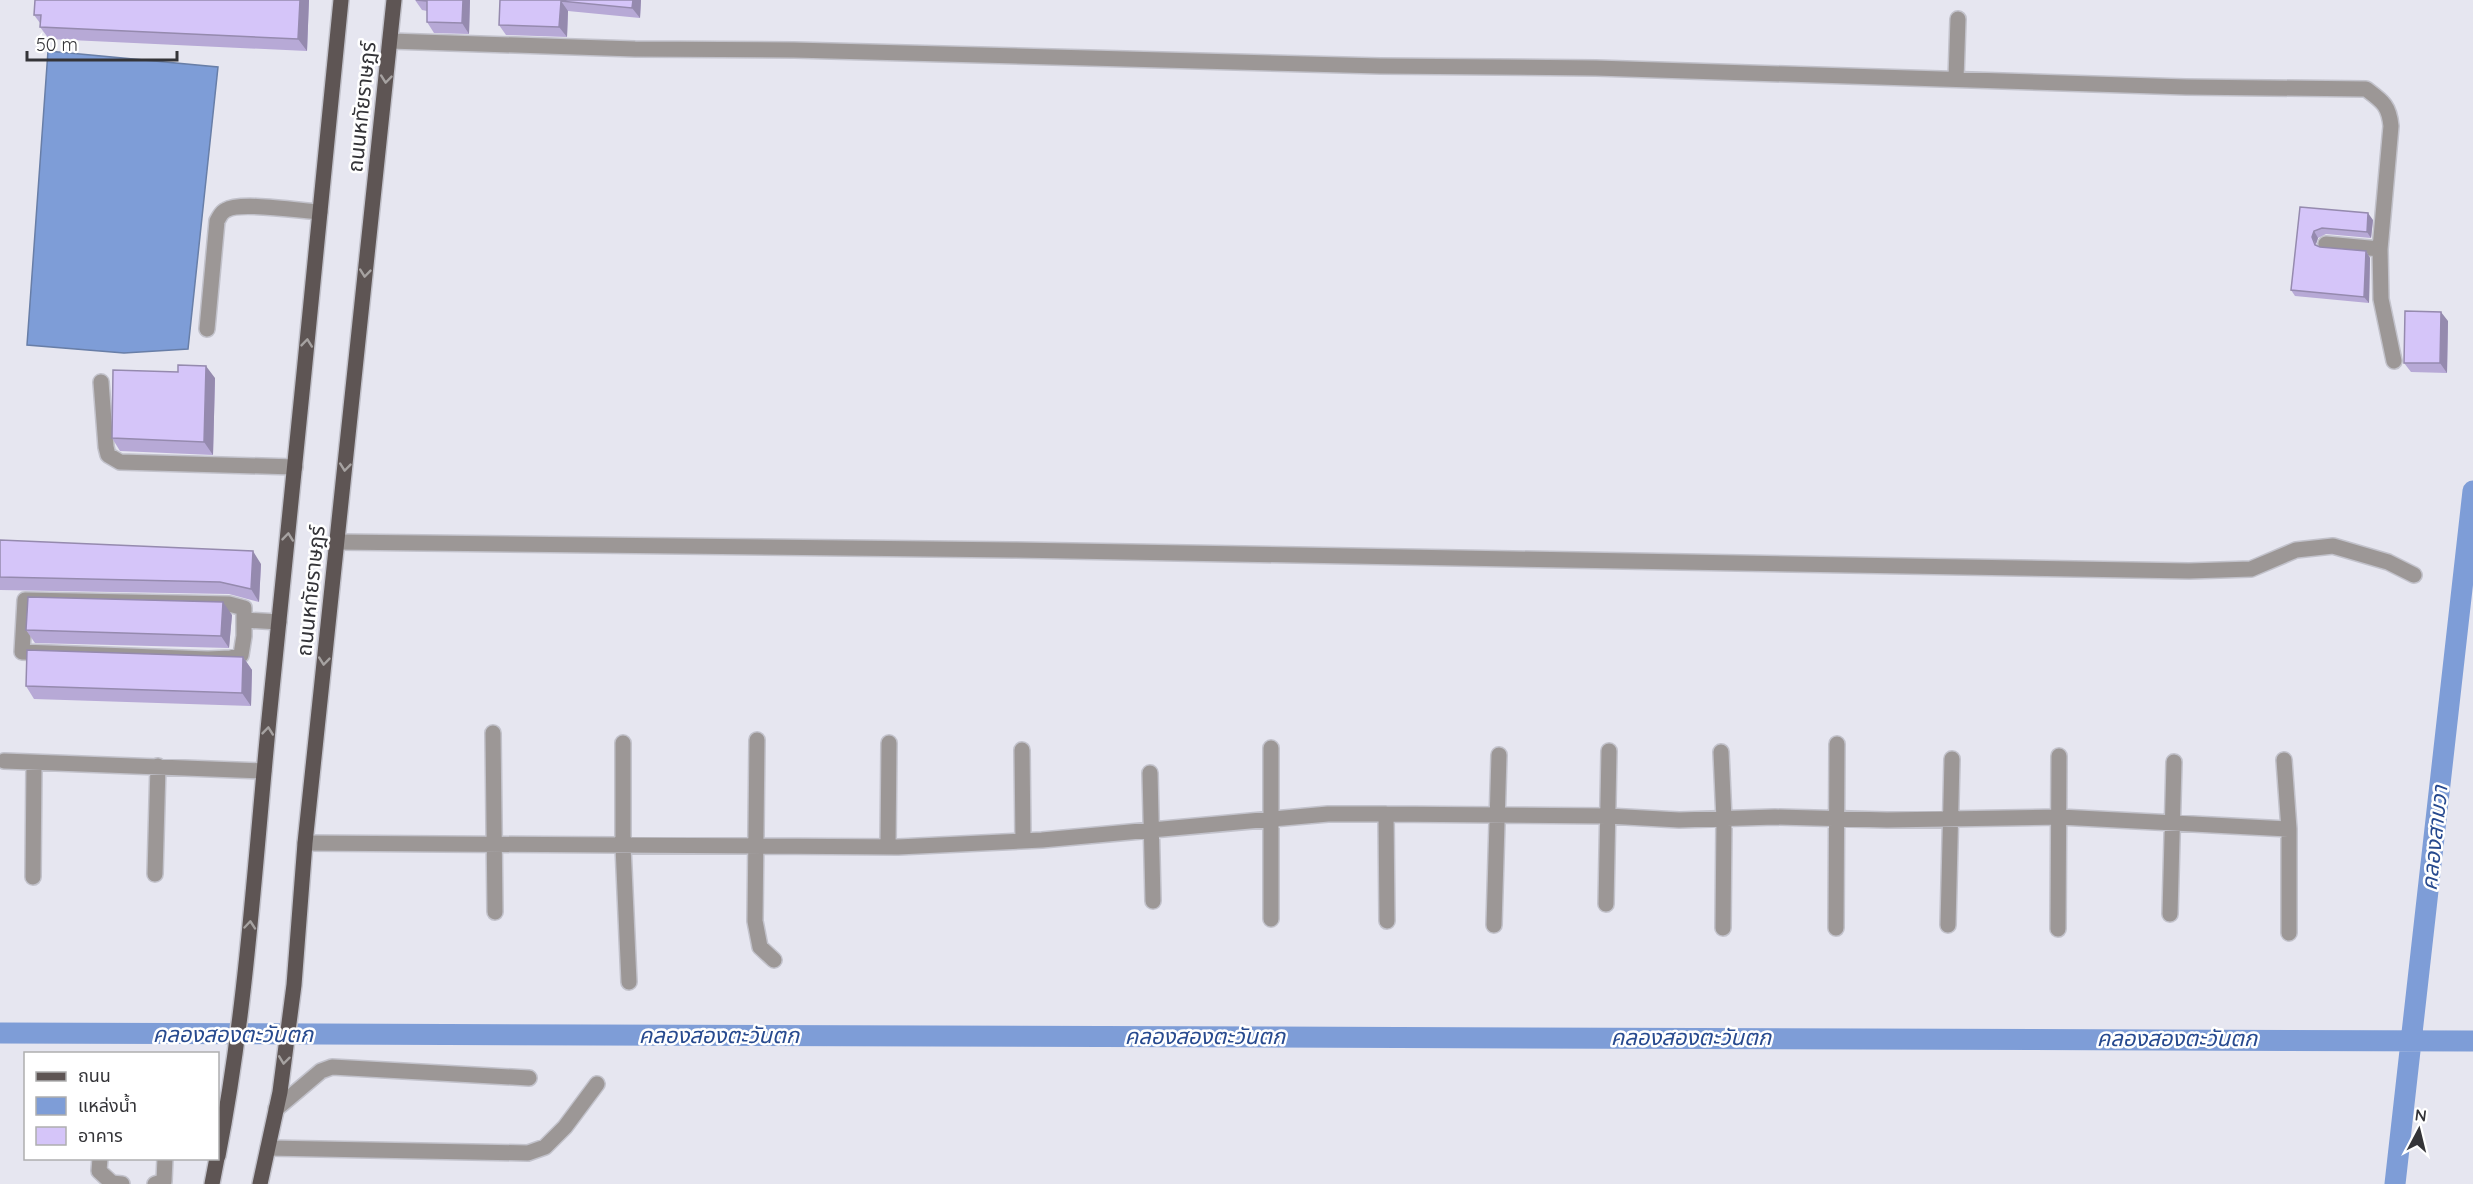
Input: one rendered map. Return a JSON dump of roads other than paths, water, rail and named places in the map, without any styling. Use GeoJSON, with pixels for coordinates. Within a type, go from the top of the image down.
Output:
{"type":"FeatureCollection","features":[{"type":"Feature","properties":{"kind":"main road","name":"ถนนหทัยราษฎร์"},"geometry":{"type":"LineString","coordinates":[[219,1140],[222,1114],[230,1093],[245,983],[341,0]]}},
{"type":"Feature","properties":{"kind":"main road","name":"ถนนหทัยราษฎร์"},"geometry":{"type":"LineString","coordinates":[[260,1184],[280,1092],[294,985],[305,843],[394,0]]}},
{"type":"Feature","properties":{"kind":"main road","name":"ถนนหทัยราษฎร์"},"geometry":{"type":"LineString","coordinates":[[212,1184],[216,1160]]}},
{"type":"Feature","properties":{"kind":"street"},"geometry":{"type":"LineString","coordinates":[[1956,79],[1958,19]]}},
{"type":"Feature","properties":{"kind":"street"},"geometry":{"type":"LineString","coordinates":[[390,41],[635,49],[794,50],[1956,79],[2186,87],[2366,89],[2384,103],[2390,111],[2391,126],[2380,249],[2381,299],[2394,361]]}},
{"type":"Feature","properties":{"kind":"street"},"geometry":{"type":"LineString","coordinates":[[207,329],[217,221],[221,214],[228,208],[244,206],[320,212]]}},
{"type":"Feature","properties":{"kind":"street"},"geometry":{"type":"LineString","coordinates":[[2326,244],[2380,249]]}},
{"type":"Feature","properties":{"kind":"street"},"geometry":{"type":"LineString","coordinates":[[101,381],[106,447],[108,455],[120,462],[295,467]]}},
{"type":"Feature","properties":{"kind":"street"},"geometry":{"type":"LineString","coordinates":[[337,542],[1013,550],[2168,570],[2251,569],[2296,550],[2333,546],[2388,562],[2415,575]]}},
{"type":"Feature","properties":{"kind":"street"},"geometry":{"type":"LineString","coordinates":[[25,600],[229,604],[244,608],[245,620],[241,655],[231,658],[22,652],[25,600]]}},
{"type":"Feature","properties":{"kind":"street"},"geometry":{"type":"LineString","coordinates":[[245,620],[279,622]]}},
{"type":"Feature","properties":{"kind":"street"},"geometry":{"type":"LineString","coordinates":[[493,733],[495,912]]}},
{"type":"Feature","properties":{"kind":"street"},"geometry":{"type":"LineString","coordinates":[[757,740],[755,921],[760,947],[774,960]]}},
{"type":"Feature","properties":{"kind":"street"},"geometry":{"type":"LineString","coordinates":[[888,847],[889,742]]}},
{"type":"Feature","properties":{"kind":"street"},"geometry":{"type":"LineString","coordinates":[[623,744],[623,846],[629,982]]}},
{"type":"Feature","properties":{"kind":"street"},"geometry":{"type":"LineString","coordinates":[[1836,928],[1837,744]]}},
{"type":"Feature","properties":{"kind":"street"},"geometry":{"type":"LineString","coordinates":[[1271,748],[1271,919]]}},
{"type":"Feature","properties":{"kind":"street"},"geometry":{"type":"LineString","coordinates":[[1022,750],[1023,842]]}},
{"type":"Feature","properties":{"kind":"street"},"geometry":{"type":"LineString","coordinates":[[1606,904],[1609,751]]}},
{"type":"Feature","properties":{"kind":"street"},"geometry":{"type":"LineString","coordinates":[[1721,752],[1724,819],[1723,928]]}},
{"type":"Feature","properties":{"kind":"street"},"geometry":{"type":"LineString","coordinates":[[1494,925],[1498,755]]}},
{"type":"Feature","properties":{"kind":"street"},"geometry":{"type":"LineString","coordinates":[[2058,929],[2059,756]]}},
{"type":"Feature","properties":{"kind":"street"},"geometry":{"type":"LineString","coordinates":[[1948,925],[1952,759]]}},
{"type":"Feature","properties":{"kind":"street"},"geometry":{"type":"LineString","coordinates":[[2284,759],[2289,829],[2289,933]]}},
{"type":"Feature","properties":{"kind":"street"},"geometry":{"type":"LineString","coordinates":[[4,761],[264,771]]}},
{"type":"Feature","properties":{"kind":"street"},"geometry":{"type":"LineString","coordinates":[[2170,914],[2174,762]]}},
{"type":"Feature","properties":{"kind":"street"},"geometry":{"type":"LineString","coordinates":[[33,877],[34,763]]}},
{"type":"Feature","properties":{"kind":"street"},"geometry":{"type":"LineString","coordinates":[[155,874],[158,766]]}},
{"type":"Feature","properties":{"kind":"street"},"geometry":{"type":"LineString","coordinates":[[1150,773],[1153,901]]}},
{"type":"Feature","properties":{"kind":"street"},"geometry":{"type":"LineString","coordinates":[[305,843],[888,847],[1023,842],[1328,814],[1608,816],[1679,820],[2060,817],[2289,829]]}},
{"type":"Feature","properties":{"kind":"street"},"geometry":{"type":"LineString","coordinates":[[1386,814],[1387,921]]}},
{"type":"Feature","properties":{"kind":"street"},"geometry":{"type":"LineString","coordinates":[[276,1109],[321,1071],[332,1067],[529,1078]]}},
{"type":"Feature","properties":{"kind":"street"},"geometry":{"type":"LineString","coordinates":[[268,1148],[528,1153],[545,1147],[565,1127],[597,1084]]}},
{"type":"Feature","properties":{"kind":"street"},"geometry":{"type":"LineString","coordinates":[[100,1160],[99,1171],[112,1183],[122,1184]]}},
{"type":"Feature","properties":{"kind":"street"},"geometry":{"type":"LineString","coordinates":[[155,1184],[164,1181],[165,1160]]}},
{"type":"Feature","properties":{"kind":"water"},"geometry":{"type":"Polygon","coordinates":[[[48,51],[218,67],[188,349],[124,353],[27,345],[48,51]]]}},
{"type":"Feature","properties":{"kind":"waterway","name":"คลองสามวา"},"geometry":{"type":"LineString","coordinates":[[2395,1184],[2473,491]]}},
{"type":"Feature","properties":{"kind":"waterway","name":"คลองสองตะวันตก"},"geometry":{"type":"LineString","coordinates":[[0,1033],[2473,1041]]}}]}
